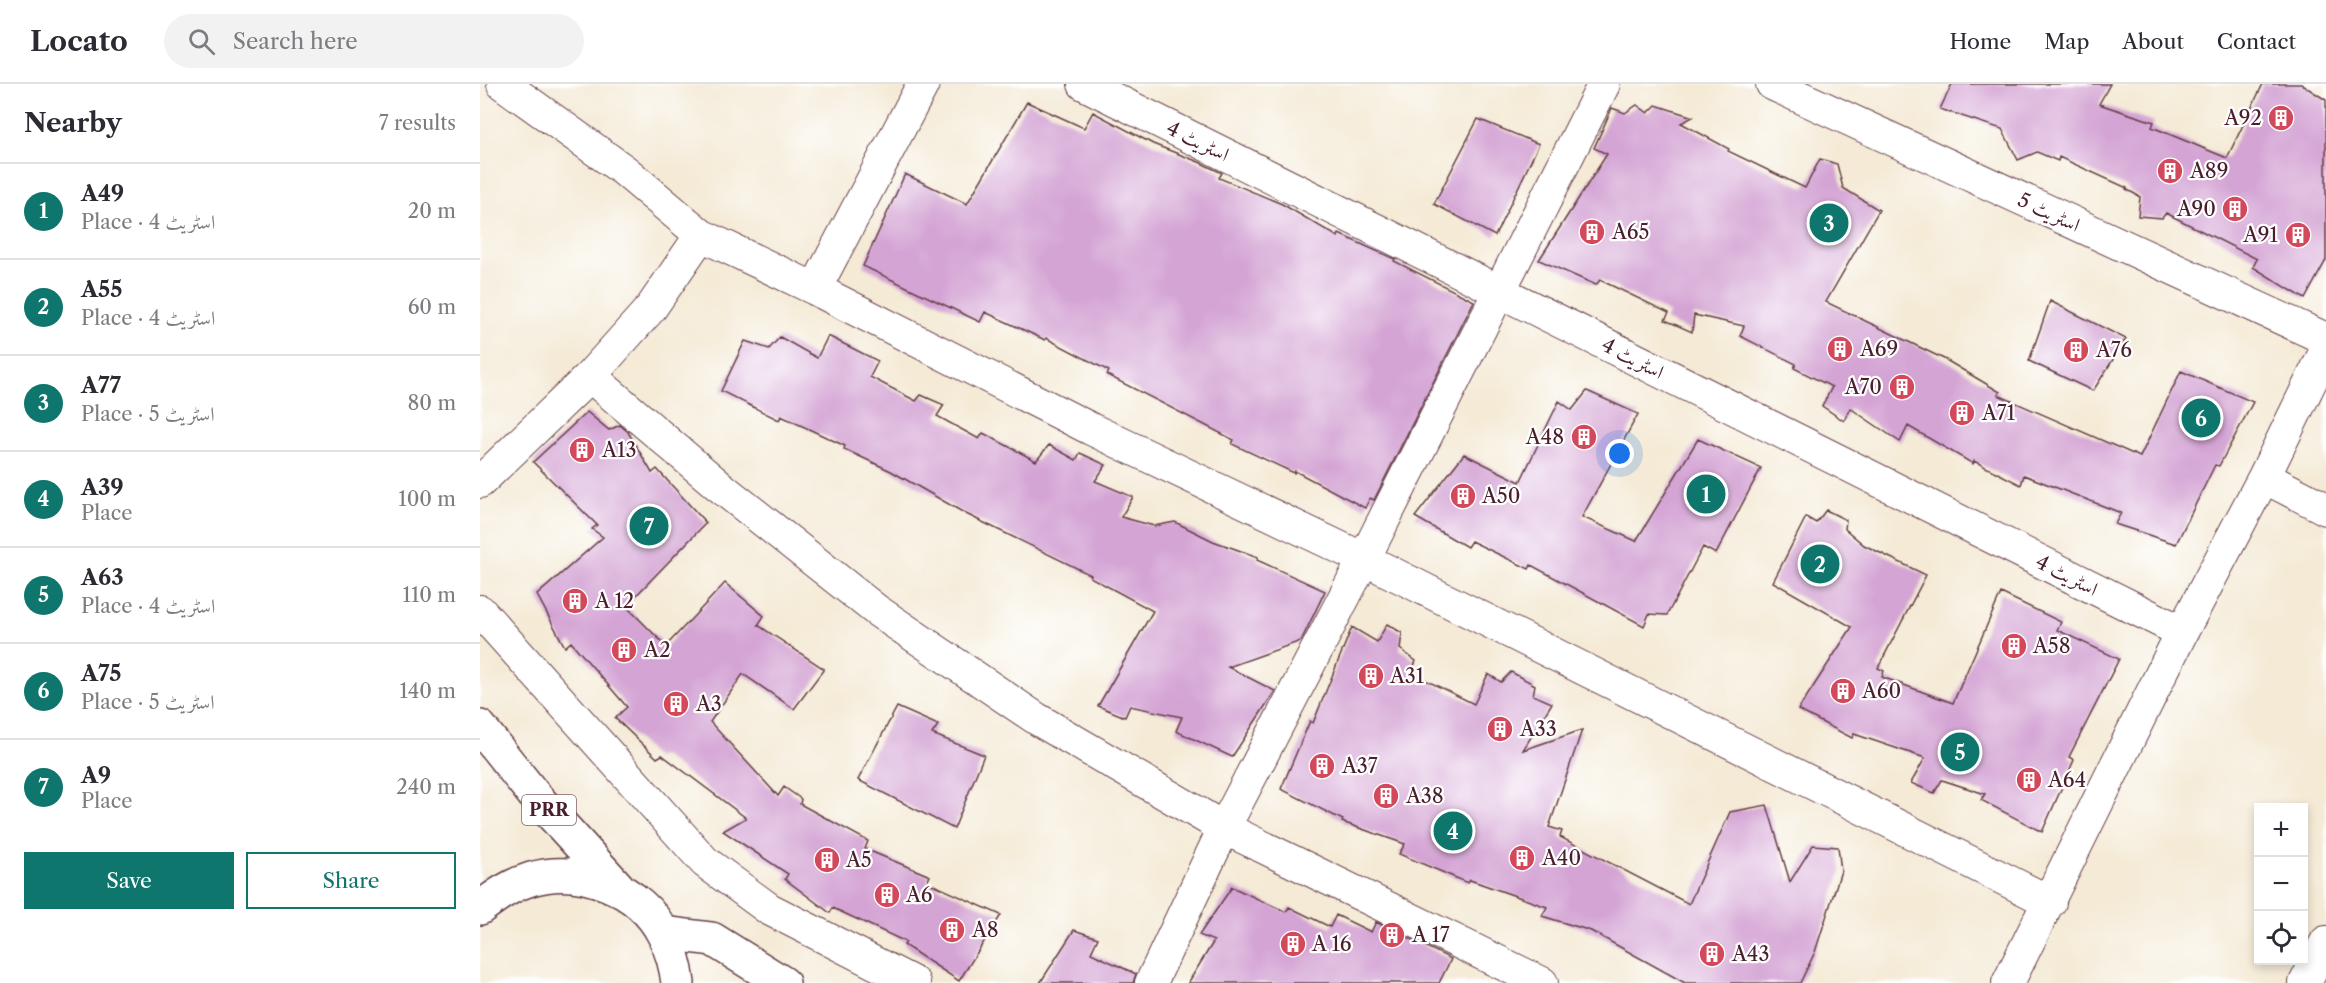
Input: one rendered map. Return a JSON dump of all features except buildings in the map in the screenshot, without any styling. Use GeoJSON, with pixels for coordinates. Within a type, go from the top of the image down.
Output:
{"type":"FeatureCollection","features":[{"type":"Feature","properties":{"kind":"highway","name":"PRR"},"geometry":{"type":"LineString","coordinates":[[480,727],[535,796],[621,890]]}},
{"type":"Feature","properties":{"kind":"highway"},"geometry":{"type":"LineString","coordinates":[[480,908],[504,890],[532,879],[563,874],[593,879],[621,890],[645,909],[664,933],[675,961],[678,983]]}},
{"type":"Feature","properties":{"kind":"highway"},"geometry":{"type":"LineString","coordinates":[[664,933],[712,939],[783,983]]}},
{"type":"Feature","properties":{"kind":"street"},"geometry":{"type":"LineString","coordinates":[[503,84],[625,171],[701,235],[815,289],[1091,429],[1364,559],[2050,902]]}},
{"type":"Feature","properties":{"kind":"street"},"geometry":{"type":"LineString","coordinates":[[815,289],[922,84]]}},
{"type":"Feature","properties":{"kind":"street","name":"اسٹریٹ 4"},"geometry":{"type":"LineString","coordinates":[[1084,84],[2181,632]]}},
{"type":"Feature","properties":{"kind":"street"},"geometry":{"type":"LineString","coordinates":[[1151,983],[1224,828],[1364,559],[1604,84]]}},
{"type":"Feature","properties":{"kind":"street","name":"اسٹریٹ 5"},"geometry":{"type":"LineString","coordinates":[[1772,84],[2326,339]]}},
{"type":"Feature","properties":{"kind":"street"},"geometry":{"type":"LineString","coordinates":[[480,482],[590,376],[651,308],[701,235]]}},
{"type":"Feature","properties":{"kind":"street"},"geometry":{"type":"LineString","coordinates":[[2008,983],[2050,902],[2181,632],[2264,477],[2326,350]]}},
{"type":"Feature","properties":{"kind":"street"},"geometry":{"type":"LineString","coordinates":[[590,376],[718,485],[876,610],[1037,719],[1224,828],[1542,983]]}},
{"type":"Feature","properties":{"kind":"street"},"geometry":{"type":"LineString","coordinates":[[2264,477],[2326,509]]}},
{"type":"Feature","properties":{"kind":"street"},"geometry":{"type":"LineString","coordinates":[[480,611],[705,862],[769,909],[914,983]]}},
{"type":"Feature","properties":{"kind":"street"},"geometry":{"type":"LineString","coordinates":[[2305,983],[2326,942]]}},
{"type":"Feature","properties":{"kind":"place","name":"A92"},"geometry":{"type":"Point","coordinates":[2281,118]}},
{"type":"Feature","properties":{"kind":"place","name":"A89"},"geometry":{"type":"Point","coordinates":[2170,171]}},
{"type":"Feature","properties":{"kind":"place","name":"A90"},"geometry":{"type":"Point","coordinates":[2235,209]}},
{"type":"Feature","properties":{"kind":"place","name":"A77"},"geometry":{"type":"Point","coordinates":[1829,223]}},
{"type":"Feature","properties":{"kind":"place","name":"A65"},"geometry":{"type":"Point","coordinates":[1592,232]}},
{"type":"Feature","properties":{"kind":"place","name":"A91"},"geometry":{"type":"Point","coordinates":[2298,235]}},
{"type":"Feature","properties":{"kind":"place","name":"A69"},"geometry":{"type":"Point","coordinates":[1840,349]}},
{"type":"Feature","properties":{"kind":"place","name":"A76"},"geometry":{"type":"Point","coordinates":[2076,350]}},
{"type":"Feature","properties":{"kind":"place","name":"A70"},"geometry":{"type":"Point","coordinates":[1902,387]}},
{"type":"Feature","properties":{"kind":"place","name":"A71"},"geometry":{"type":"Point","coordinates":[1962,413]}},
{"type":"Feature","properties":{"kind":"place","name":"A75"},"geometry":{"type":"Point","coordinates":[2201,418]}},
{"type":"Feature","properties":{"kind":"place","name":"A48"},"geometry":{"type":"Point","coordinates":[1584,437]}},
{"type":"Feature","properties":{"kind":"place","name":"A13"},"geometry":{"type":"Point","coordinates":[582,450]}},
{"type":"Feature","properties":{"kind":"place","name":"A49"},"geometry":{"type":"Point","coordinates":[1706,494]}},
{"type":"Feature","properties":{"kind":"place","name":"A50"},"geometry":{"type":"Point","coordinates":[1463,496]}},
{"type":"Feature","properties":{"kind":"place","name":"A9"},"geometry":{"type":"Point","coordinates":[649,526]}},
{"type":"Feature","properties":{"kind":"place","name":"A55"},"geometry":{"type":"Point","coordinates":[1820,564]}},
{"type":"Feature","properties":{"kind":"place","name":"A 12"},"geometry":{"type":"Point","coordinates":[575,601]}},
{"type":"Feature","properties":{"kind":"place","name":"A58"},"geometry":{"type":"Point","coordinates":[2014,646]}},
{"type":"Feature","properties":{"kind":"place","name":"A2"},"geometry":{"type":"Point","coordinates":[624,650]}},
{"type":"Feature","properties":{"kind":"place","name":"A31"},"geometry":{"type":"Point","coordinates":[1371,676]}},
{"type":"Feature","properties":{"kind":"place","name":"A60"},"geometry":{"type":"Point","coordinates":[1843,691]}},
{"type":"Feature","properties":{"kind":"place","name":"A3"},"geometry":{"type":"Point","coordinates":[676,704]}},
{"type":"Feature","properties":{"kind":"place","name":"A33"},"geometry":{"type":"Point","coordinates":[1500,729]}},
{"type":"Feature","properties":{"kind":"place","name":"A63"},"geometry":{"type":"Point","coordinates":[1960,752]}},
{"type":"Feature","properties":{"kind":"place","name":"A37"},"geometry":{"type":"Point","coordinates":[1322,766]}},
{"type":"Feature","properties":{"kind":"place","name":"A64"},"geometry":{"type":"Point","coordinates":[2029,780]}},
{"type":"Feature","properties":{"kind":"place","name":"A38"},"geometry":{"type":"Point","coordinates":[1386,796]}},
{"type":"Feature","properties":{"kind":"place","name":"A39"},"geometry":{"type":"Point","coordinates":[1453,831]}},
{"type":"Feature","properties":{"kind":"place","name":"A40"},"geometry":{"type":"Point","coordinates":[1522,858]}},
{"type":"Feature","properties":{"kind":"place","name":"A5"},"geometry":{"type":"Point","coordinates":[827,860]}},
{"type":"Feature","properties":{"kind":"place","name":"A6"},"geometry":{"type":"Point","coordinates":[887,895]}},
{"type":"Feature","properties":{"kind":"place","name":"A8"},"geometry":{"type":"Point","coordinates":[952,930]}},
{"type":"Feature","properties":{"kind":"place","name":"A 17"},"geometry":{"type":"Point","coordinates":[1392,935]}},
{"type":"Feature","properties":{"kind":"place","name":"A 16"},"geometry":{"type":"Point","coordinates":[1293,944]}},
{"type":"Feature","properties":{"kind":"place","name":"A43"},"geometry":{"type":"Point","coordinates":[1712,954]}}]}
